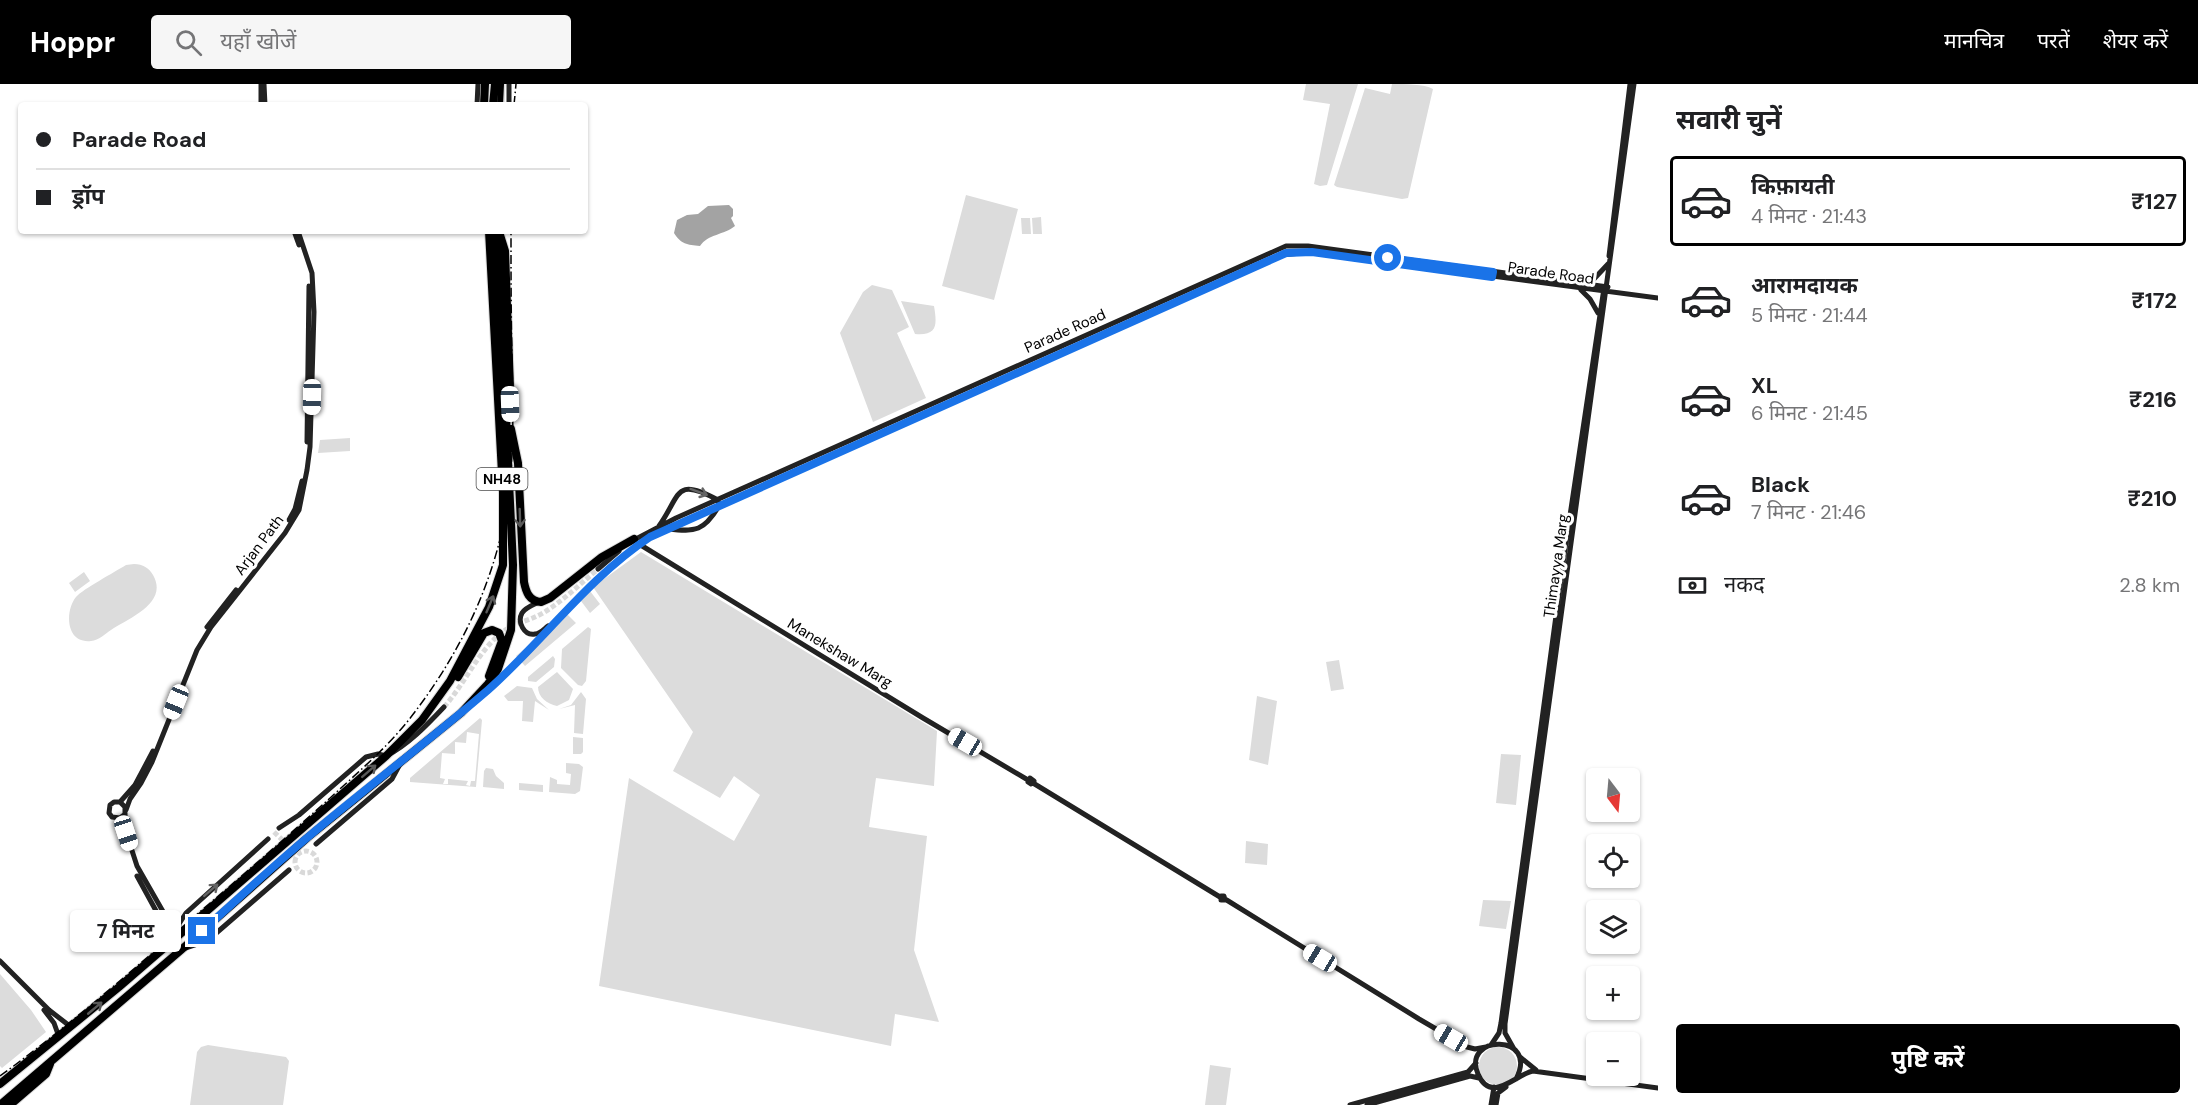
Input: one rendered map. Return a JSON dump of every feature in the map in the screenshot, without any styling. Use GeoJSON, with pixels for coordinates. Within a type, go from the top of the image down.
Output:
{"type":"FeatureCollection","features":[{"type":"Feature","properties":{"kind":"highway"},"geometry":{"type":"LineString","coordinates":[[484,84],[484,102]]}},
{"type":"Feature","properties":{"kind":"highway"},"geometry":{"type":"LineString","coordinates":[[494,102],[495,84]]}},
{"type":"Feature","properties":{"kind":"highway","name":"NH48"},"geometry":{"type":"LineString","coordinates":[[0,1084],[72,1027],[386,756],[412,731],[450,681],[489,607],[503,565],[503,492],[489,234]]}},
{"type":"Feature","properties":{"kind":"highway","name":"NH48"},"geometry":{"type":"LineString","coordinates":[[4,1104],[307,838],[438,733],[488,684],[502,660],[511,630],[512,553],[498,234]]}},
{"type":"Feature","properties":{"kind":"highway"},"geometry":{"type":"LineString","coordinates":[[499,234],[505,251],[511,430],[518,463],[524,582],[529,596],[538,602],[547,600],[607,554],[637,542]]}},
{"type":"Feature","properties":{"kind":"highway"},"geometry":{"type":"LineString","coordinates":[[431,707],[456,680],[484,633],[492,630],[499,633],[502,641],[488,684]]}},
{"type":"Feature","properties":{"kind":"main road"},"geometry":{"type":"LineString","coordinates":[[500,102],[501,84]]}},
{"type":"Feature","properties":{"kind":"street"},"geometry":{"type":"LineString","coordinates":[[262,84],[263,102]]}},
{"type":"Feature","properties":{"kind":"street"},"geometry":{"type":"LineString","coordinates":[[477,102],[478,84]]}},
{"type":"Feature","properties":{"kind":"street"},"geometry":{"type":"LineString","coordinates":[[508,102],[509,84]]}},
{"type":"Feature","properties":{"kind":"street","name":"Thimayya Marg"},"geometry":{"type":"LineString","coordinates":[[1489,1046],[1499,1033],[1501,1023],[1532,824],[1565,549],[1598,316],[1607,290],[1608,264],[1632,84]]}},
{"type":"Feature","properties":{"kind":"street","name":"Thimayya Marg"},"geometry":{"type":"LineString","coordinates":[[1515,1051],[1505,1033],[1505,1024],[1607,290],[1632,84]]}},
{"type":"Feature","properties":{"kind":"street","name":"Arjan Path"},"geometry":{"type":"LineString","coordinates":[[120,802],[135,784],[153,750],[202,635],[276,540],[295,509],[306,446],[310,313],[309,276],[297,234]]}},
{"type":"Feature","properties":{"kind":"street","name":"Arjan Path"},"geometry":{"type":"LineString","coordinates":[[125,813],[130,799],[152,762],[197,650],[211,627],[285,533],[299,510],[307,470],[310,437],[314,312],[312,273],[297,234]]}},
{"type":"Feature","properties":{"kind":"street","name":"Parade Road"},"geometry":{"type":"LineString","coordinates":[[472,702],[498,680],[637,542],[718,503],[1286,253],[1312,252],[1582,286],[1658,298]]}},
{"type":"Feature","properties":{"kind":"street"},"geometry":{"type":"LineString","coordinates":[[1598,316],[1582,286],[1593,280],[1608,264]]}},
{"type":"Feature","properties":{"kind":"street"},"geometry":{"type":"LineString","coordinates":[[658,526],[675,496],[686,489],[697,489],[718,503],[706,524],[698,529],[686,531],[666,528]]}},
{"type":"Feature","properties":{"kind":"street","name":"Parade Road"},"geometry":{"type":"LineString","coordinates":[[597,569],[658,526],[718,503]]}},
{"type":"Feature","properties":{"kind":"street","name":"Manekshaw Marg"},"geometry":{"type":"LineString","coordinates":[[637,542],[1467,1047],[1477,1061]]}},
{"type":"Feature","properties":{"kind":"street"},"geometry":{"type":"LineString","coordinates":[[538,602],[525,610],[521,616],[522,627],[530,634],[540,633],[565,612]]}},
{"type":"Feature","properties":{"kind":"street"},"geometry":{"type":"LineString","coordinates":[[279,828],[299,815],[366,757],[378,754],[386,756],[406,743],[444,707]]}},
{"type":"Feature","properties":{"kind":"street"},"geometry":{"type":"LineString","coordinates":[[316,844],[392,778],[398,771],[400,762]]}},
{"type":"Feature","properties":{"kind":"street"},"geometry":{"type":"LineString","coordinates":[[114,802],[124,805],[126,833],[136,866],[176,937],[137,875],[117,819],[110,815],[109,808],[114,802]]}},
{"type":"Feature","properties":{"kind":"street"},"geometry":{"type":"LineString","coordinates":[[117,819],[125,813]]}},
{"type":"Feature","properties":{"kind":"street"},"geometry":{"type":"LineString","coordinates":[[176,937],[179,924],[186,913],[268,840]]}},
{"type":"Feature","properties":{"kind":"street"},"geometry":{"type":"LineString","coordinates":[[181,950],[204,942],[214,935],[289,870]]}},
{"type":"Feature","properties":{"kind":"street"},"geometry":{"type":"LineString","coordinates":[[0,962],[54,1018],[72,1027]]}},
{"type":"Feature","properties":{"kind":"street"},"geometry":{"type":"LineString","coordinates":[[54,1018],[59,1037]]}},
{"type":"Feature","properties":{"kind":"street"},"geometry":{"type":"LineString","coordinates":[[1467,1047],[1475,1049],[1503,1044],[1538,1071]]}},
{"type":"Feature","properties":{"kind":"street"},"geometry":{"type":"LineString","coordinates":[[1367,1105],[1469,1074],[1489,1046]]}},
{"type":"Feature","properties":{"kind":"street"},"geometry":{"type":"LineString","coordinates":[[1515,1051],[1521,1066],[1516,1079]]}},
{"type":"Feature","properties":{"kind":"street"},"geometry":{"type":"LineString","coordinates":[[1477,1061],[1478,1074],[1481,1079]]}},
{"type":"Feature","properties":{"kind":"street"},"geometry":{"type":"LineString","coordinates":[[1496,1105],[1498,1093],[1527,1072],[1538,1071],[1658,1088]]}},
{"type":"Feature","properties":{"kind":"street"},"geometry":{"type":"LineString","coordinates":[[1350,1105],[1469,1074],[1494,1087],[1507,1086]]}},
{"type":"Feature","properties":{"kind":"street"},"geometry":{"type":"LineString","coordinates":[[1491,1105],[1494,1087]]}},
{"type":"Feature","properties":{"kind":"shaded area"},"geometry":{"type":"Polygon","coordinates":[[[1306,84],[1358,84],[1327,185],[1314,184],[1330,104],[1303,100],[1306,84]]]}},
{"type":"Feature","properties":{"kind":"shaded area"},"geometry":{"type":"Polygon","coordinates":[[[1392,84],[1420,85],[1433,89],[1408,198],[1402,199],[1337,187],[1334,185],[1365,88],[1390,94],[1392,84]]]}},
{"type":"Feature","properties":{"kind":"shaded area"},"geometry":{"type":"Polygon","coordinates":[[[966,195],[1018,209],[994,300],[942,286],[966,195]]]}},
{"type":"Feature","properties":{"kind":"shaded area"},"geometry":{"type":"Polygon","coordinates":[[[729,205],[733,209],[731,218],[735,226],[707,239],[700,246],[679,240],[674,233],[677,220],[687,215],[698,214],[708,206],[729,205]]]}},
{"type":"Feature","properties":{"kind":"shaded area"},"geometry":{"type":"Polygon","coordinates":[[[1041,217],[1042,234],[1033,234],[1032,218],[1041,217]]]}},
{"type":"Feature","properties":{"kind":"shaded area"},"geometry":{"type":"Polygon","coordinates":[[[1021,218],[1030,218],[1031,234],[1022,234],[1021,218]]]}},
{"type":"Feature","properties":{"kind":"shaded area"},"geometry":{"type":"Polygon","coordinates":[[[872,285],[892,290],[909,327],[897,333],[926,398],[873,422],[840,333],[863,292],[872,285]]]}},
{"type":"Feature","properties":{"kind":"shaded area"},"geometry":{"type":"Polygon","coordinates":[[[901,301],[934,306],[936,318],[932,331],[915,334],[901,301]]]}},
{"type":"Feature","properties":{"kind":"shaded area"},"geometry":{"type":"Polygon","coordinates":[[[350,438],[350,451],[318,453],[320,440],[350,438]]]}},
{"type":"Feature","properties":{"kind":"shaded area"},"geometry":{"type":"Polygon","coordinates":[[[641,552],[937,731],[934,786],[876,778],[869,827],[927,836],[914,950],[939,1022],[895,1014],[891,1046],[599,986],[629,778],[734,841],[760,795],[734,776],[720,798],[673,771],[693,732],[593,587],[641,552]]]}},
{"type":"Feature","properties":{"kind":"shaded area"},"geometry":{"type":"Polygon","coordinates":[[[134,564],[145,567],[153,575],[157,585],[156,594],[151,602],[136,615],[97,639],[82,641],[76,637],[72,632],[69,617],[76,597],[126,565],[134,564]]]}},
{"type":"Feature","properties":{"kind":"shaded area"},"geometry":{"type":"Polygon","coordinates":[[[84,572],[90,581],[75,592],[69,583],[84,572]]]}},
{"type":"Feature","properties":{"kind":"shaded area"},"geometry":{"type":"Polygon","coordinates":[[[590,591],[600,604],[590,613],[581,601],[590,591]]]}},
{"type":"Feature","properties":{"kind":"shaded area"},"geometry":{"type":"Polygon","coordinates":[[[566,613],[576,623],[525,666],[516,656],[566,613]]]}},
{"type":"Feature","properties":{"kind":"shaded area"},"geometry":{"type":"Polygon","coordinates":[[[588,627],[591,629],[586,681],[582,686],[578,685],[561,668],[562,649],[588,627]]]}},
{"type":"Feature","properties":{"kind":"shaded area"},"geometry":{"type":"Polygon","coordinates":[[[553,656],[554,667],[536,682],[528,681],[528,677],[553,656]]]}},
{"type":"Feature","properties":{"kind":"shaded area"},"geometry":{"type":"Polygon","coordinates":[[[1339,660],[1344,689],[1331,691],[1326,662],[1339,660]]]}},
{"type":"Feature","properties":{"kind":"shaded area"},"geometry":{"type":"Polygon","coordinates":[[[557,672],[573,689],[569,700],[557,706],[544,700],[538,687],[557,672]]]}},
{"type":"Feature","properties":{"kind":"shaded area"},"geometry":{"type":"Polygon","coordinates":[[[517,686],[532,688],[537,699],[549,710],[535,701],[533,722],[522,721],[523,701],[508,701],[504,696],[517,686]]]}},
{"type":"Feature","properties":{"kind":"shaded area"},"geometry":{"type":"Polygon","coordinates":[[[581,692],[586,699],[583,734],[574,733],[575,705],[559,709],[571,705],[581,692]]]}},
{"type":"Feature","properties":{"kind":"shaded area"},"geometry":{"type":"Polygon","coordinates":[[[1257,696],[1277,701],[1268,765],[1249,760],[1257,696]]]}},
{"type":"Feature","properties":{"kind":"shaded area"},"geometry":{"type":"Polygon","coordinates":[[[480,718],[482,720],[476,787],[410,782],[410,778],[480,718]],[[467,732],[466,743],[455,742],[455,754],[442,753],[440,778],[445,779],[443,784],[448,784],[448,779],[468,781],[466,785],[470,786],[471,781],[475,781],[479,734],[467,732]]]}},
{"type":"Feature","properties":{"kind":"shaded area"},"geometry":{"type":"Polygon","coordinates":[[[573,737],[583,738],[581,754],[573,754],[573,737]]]}},
{"type":"Feature","properties":{"kind":"shaded area"},"geometry":{"type":"Polygon","coordinates":[[[1501,754],[1521,755],[1516,805],[1496,803],[1501,754]]]}},
{"type":"Feature","properties":{"kind":"shaded area"},"geometry":{"type":"Polygon","coordinates":[[[566,763],[579,764],[583,767],[580,791],[575,794],[549,792],[550,777],[557,780],[557,784],[570,785],[571,774],[566,773],[566,763]]]}},
{"type":"Feature","properties":{"kind":"shaded area"},"geometry":{"type":"Polygon","coordinates":[[[486,768],[493,769],[496,776],[504,783],[504,789],[483,787],[486,768]]]}},
{"type":"Feature","properties":{"kind":"shaded area"},"geometry":{"type":"Polygon","coordinates":[[[519,783],[543,785],[543,792],[519,790],[519,783]]]}},
{"type":"Feature","properties":{"kind":"shaded area"},"geometry":{"type":"Polygon","coordinates":[[[1246,841],[1268,844],[1267,865],[1245,863],[1246,841]]]}},
{"type":"Feature","properties":{"kind":"shaded area"},"geometry":{"type":"Polygon","coordinates":[[[1483,900],[1511,901],[1506,929],[1479,926],[1483,900]]]}},
{"type":"Feature","properties":{"kind":"shaded area"},"geometry":{"type":"Polygon","coordinates":[[[0,974],[31,1010],[46,1032],[2,1068],[0,1066],[0,974]]]}},
{"type":"Feature","properties":{"kind":"shaded area"},"geometry":{"type":"Polygon","coordinates":[[[208,1045],[286,1057],[289,1061],[283,1105],[190,1105],[197,1052],[201,1047],[208,1045]]]}},
{"type":"Feature","properties":{"kind":"shaded area"},"geometry":{"type":"Polygon","coordinates":[[[1498,1047],[1511,1053],[1517,1066],[1511,1079],[1498,1085],[1485,1079],[1479,1066],[1485,1053],[1498,1047]]]}},
{"type":"Feature","properties":{"kind":"shaded area"},"geometry":{"type":"Polygon","coordinates":[[[1210,1065],[1231,1068],[1226,1105],[1205,1105],[1210,1065]]]}},
{"type":"Feature","properties":{"kind":"tunnel"},"geometry":{"type":"LineString","coordinates":[[444,707],[492,641],[511,627],[538,616],[550,608],[598,569]]}},
{"type":"Feature","properties":{"kind":"tunnel"},"geometry":{"type":"LineString","coordinates":[[274,832],[295,852]]}},
{"type":"Feature","properties":{"kind":"tunnel"},"geometry":{"type":"LineString","coordinates":[[306,851],[314,854],[317,862],[314,870],[306,873],[298,870],[295,862],[298,854],[306,851]]}},
{"type":"Feature","properties":{"kind":"railway"},"geometry":{"type":"LineString","coordinates":[[514,102],[516,84]]}},
{"type":"Feature","properties":{"kind":"railway"},"geometry":{"type":"LineString","coordinates":[[0,1076],[106,992],[372,760],[411,717],[456,649],[469,625],[489,575],[498,549],[508,502],[513,420],[511,234]]}},
{"type":"Feature","properties":{"kind":"route"},"geometry":{"type":"LineString","coordinates":[[202,931],[307,838],[488,690],[582,595],[634,548],[650,537],[1286,253],[1312,252],[1492,277],[1493,272],[1388,258]]}}]}
